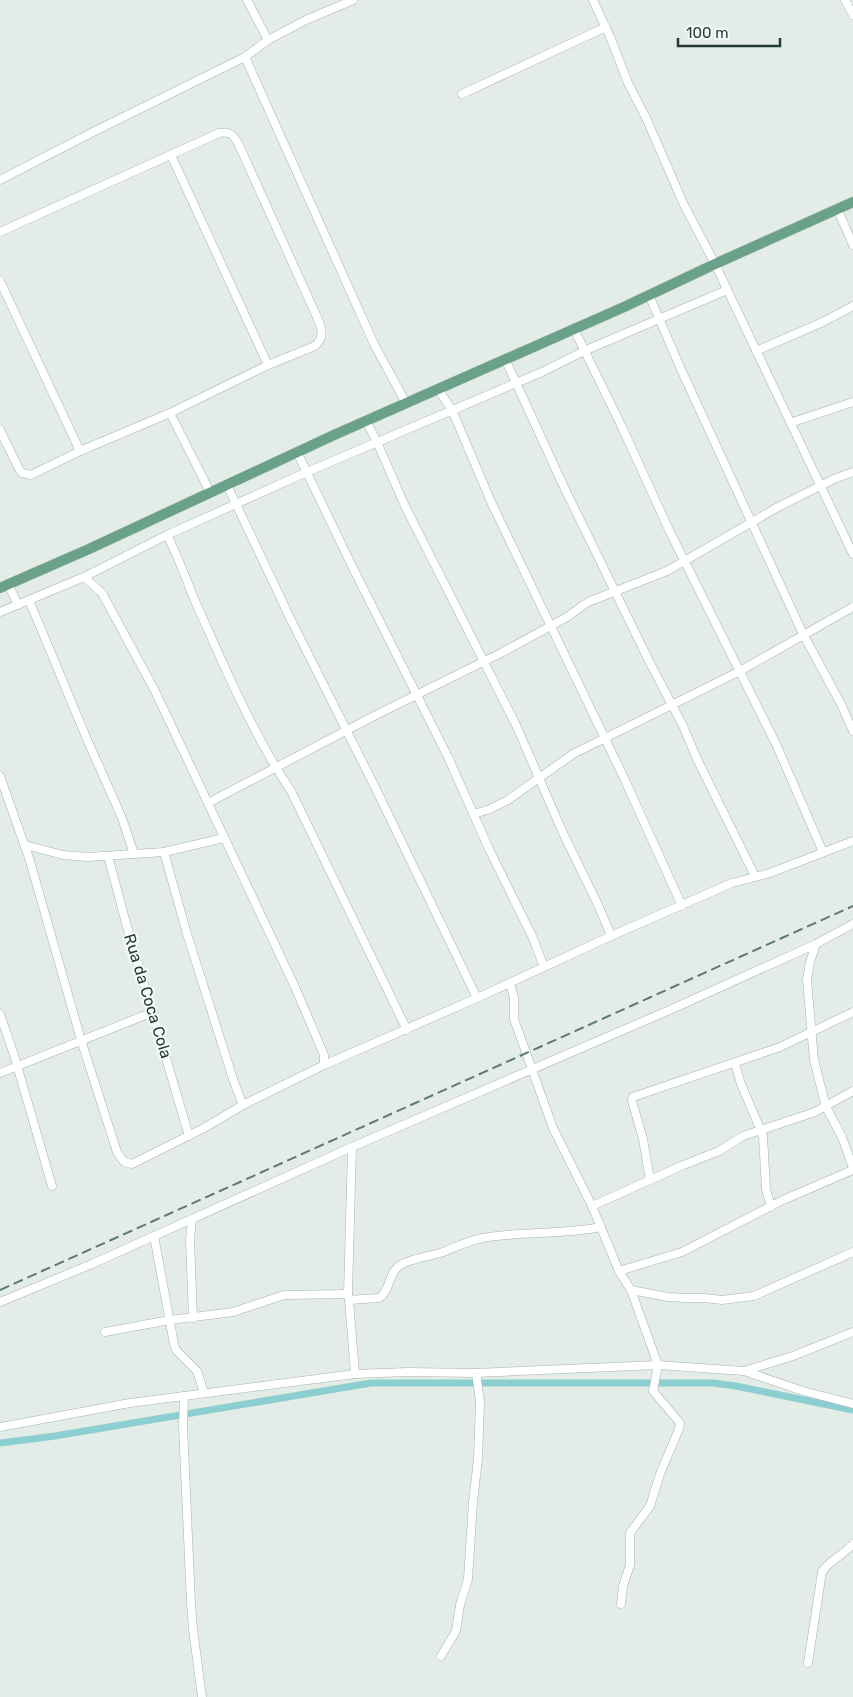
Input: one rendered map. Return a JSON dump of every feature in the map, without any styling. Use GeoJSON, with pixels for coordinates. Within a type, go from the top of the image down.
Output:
{"type":"FeatureCollection","features":[{"type":"Feature","properties":{"kind":"main road"},"geometry":{"type":"LineString","coordinates":[[4,586],[89,549],[406,403],[506,361],[853,202]]}},
{"type":"Feature","properties":{"kind":"street"},"geometry":{"type":"LineString","coordinates":[[247,0],[268,40]]}},
{"type":"Feature","properties":{"kind":"street"},"geometry":{"type":"LineString","coordinates":[[0,180],[245,57],[268,40],[306,20],[353,0]]}},
{"type":"Feature","properties":{"kind":"street"},"geometry":{"type":"LineString","coordinates":[[593,0],[628,83],[650,127],[684,205],[715,264],[853,554]]}},
{"type":"Feature","properties":{"kind":"street"},"geometry":{"type":"LineString","coordinates":[[845,0],[853,15]]}},
{"type":"Feature","properties":{"kind":"street"},"geometry":{"type":"LineString","coordinates":[[462,94],[606,27]]}},
{"type":"Feature","properties":{"kind":"street"},"geometry":{"type":"LineString","coordinates":[[245,57],[374,344],[406,403]]}},
{"type":"Feature","properties":{"kind":"street"},"geometry":{"type":"LineString","coordinates":[[0,232],[219,133],[230,133],[238,143],[322,328],[321,338],[316,346],[268,366],[170,413],[80,451],[36,473],[26,475],[22,473],[16,465],[0,430]]}},
{"type":"Feature","properties":{"kind":"street"},"geometry":{"type":"LineString","coordinates":[[171,155],[268,366]]}},
{"type":"Feature","properties":{"kind":"street"},"geometry":{"type":"LineString","coordinates":[[837,208],[853,244]]}},
{"type":"Feature","properties":{"kind":"street"},"geometry":{"type":"LineString","coordinates":[[0,281],[80,451]]}},
{"type":"Feature","properties":{"kind":"street"},"geometry":{"type":"LineString","coordinates":[[0,612],[84,577],[167,535],[307,472],[542,372],[584,351],[727,290]]}},
{"type":"Feature","properties":{"kind":"street"},"geometry":{"type":"LineString","coordinates":[[649,295],[803,634],[841,704],[853,731]]}},
{"type":"Feature","properties":{"kind":"street"},"geometry":{"type":"LineString","coordinates":[[756,351],[823,322],[853,306]]}},
{"type":"Feature","properties":{"kind":"street"},"geometry":{"type":"LineString","coordinates":[[574,329],[776,744],[823,852]]}},
{"type":"Feature","properties":{"kind":"street"},"geometry":{"type":"LineString","coordinates":[[506,361],[563,485],[754,876]]}},
{"type":"Feature","properties":{"kind":"street"},"geometry":{"type":"LineString","coordinates":[[438,389],[452,410],[492,504],[645,823],[682,906]]}},
{"type":"Feature","properties":{"kind":"street"},"geometry":{"type":"LineString","coordinates":[[790,423],[853,402]]}},
{"type":"Feature","properties":{"kind":"street"},"geometry":{"type":"LineString","coordinates":[[170,413],[210,492]]}},
{"type":"Feature","properties":{"kind":"street"},"geometry":{"type":"LineString","coordinates":[[366,421],[405,506],[516,725],[611,936]]}},
{"type":"Feature","properties":{"kind":"street"},"geometry":{"type":"LineString","coordinates":[[297,452],[448,757],[532,936],[544,967]]}},
{"type":"Feature","properties":{"kind":"street"},"geometry":{"type":"LineString","coordinates":[[208,803],[551,626],[588,602],[646,580],[686,562],[778,507],[821,485],[853,472]]}},
{"type":"Feature","properties":{"kind":"street"},"geometry":{"type":"LineString","coordinates":[[227,485],[291,620],[347,730],[477,998]]}},
{"type":"Feature","properties":{"kind":"street"},"geometry":{"type":"LineString","coordinates":[[167,535],[208,631],[276,768],[291,791],[407,1030]]}},
{"type":"Feature","properties":{"kind":"street"},"geometry":{"type":"LineString","coordinates":[[84,577],[102,593],[184,751],[295,987],[324,1055],[324,1065]]}},
{"type":"Feature","properties":{"kind":"street"},"geometry":{"type":"LineString","coordinates":[[4,586],[18,605]]}},
{"type":"Feature","properties":{"kind":"street"},"geometry":{"type":"LineString","coordinates":[[29,600],[122,818],[134,854]]}},
{"type":"Feature","properties":{"kind":"street"},"geometry":{"type":"LineString","coordinates":[[474,814],[508,800],[573,754],[740,671],[853,607]]}},
{"type":"Feature","properties":{"kind":"street"},"geometry":{"type":"LineString","coordinates":[[0,776],[25,845],[81,1040],[117,1152],[124,1162],[132,1164],[189,1136],[243,1105],[324,1065],[407,1030],[611,936],[732,883],[770,873],[853,841]]}},
{"type":"Feature","properties":{"kind":"street"},"geometry":{"type":"LineString","coordinates":[[0,802],[8,798]]}},
{"type":"Feature","properties":{"kind":"street"},"geometry":{"type":"LineString","coordinates":[[25,845],[52,853],[74,856],[108,856],[164,852],[224,838]]}},
{"type":"Feature","properties":{"kind":"street"},"geometry":{"type":"LineString","coordinates":[[164,852],[187,934],[243,1105]]}},
{"type":"Feature","properties":{"kind":"street","name":"Rua da Coca Cola"},"geometry":{"type":"LineString","coordinates":[[108,856],[189,1136]]}},
{"type":"Feature","properties":{"kind":"street"},"geometry":{"type":"LineString","coordinates":[[0,1302],[154,1236],[352,1147],[479,1094],[816,944],[853,924]]}},
{"type":"Feature","properties":{"kind":"street"},"geometry":{"type":"LineString","coordinates":[[619,1271],[682,1252],[770,1207],[853,1169],[842,1138],[826,1107],[817,1076],[811,1033],[807,980],[816,944]]}},
{"type":"Feature","properties":{"kind":"street"},"geometry":{"type":"LineString","coordinates":[[510,983],[514,998],[514,1019],[553,1128],[592,1206],[619,1271],[631,1290],[658,1366],[653,1391],[678,1419],[680,1426],[660,1474],[650,1506],[630,1533],[630,1565],[621,1604]]}},
{"type":"Feature","properties":{"kind":"street"},"geometry":{"type":"LineString","coordinates":[[0,1073],[153,1012]]}},
{"type":"Feature","properties":{"kind":"street"},"geometry":{"type":"LineString","coordinates":[[650,1180],[643,1139],[632,1098],[780,1047],[853,1012]]}},
{"type":"Feature","properties":{"kind":"street"},"geometry":{"type":"LineString","coordinates":[[0,1014],[52,1186]]}},
{"type":"Feature","properties":{"kind":"street"},"geometry":{"type":"LineString","coordinates":[[735,1064],[741,1084],[764,1136],[766,1190],[770,1207]]}},
{"type":"Feature","properties":{"kind":"street"},"geometry":{"type":"LineString","coordinates":[[592,1206],[720,1151],[743,1136],[761,1128],[815,1112],[853,1090]]}},
{"type":"Feature","properties":{"kind":"street"},"geometry":{"type":"LineString","coordinates":[[352,1147],[349,1297],[355,1374]]}},
{"type":"Feature","properties":{"kind":"street"},"geometry":{"type":"LineString","coordinates":[[192,1219],[190,1240],[193,1318]]}},
{"type":"Feature","properties":{"kind":"street"},"geometry":{"type":"LineString","coordinates":[[105,1332],[170,1320],[233,1312],[284,1295],[379,1298],[384,1295],[393,1273],[400,1266],[465,1243],[482,1238],[523,1233],[559,1233],[601,1227]]}},
{"type":"Feature","properties":{"kind":"street"},"geometry":{"type":"LineString","coordinates":[[154,1236],[176,1350],[197,1371],[204,1393]]}},
{"type":"Feature","properties":{"kind":"street"},"geometry":{"type":"LineString","coordinates":[[631,1290],[668,1297],[740,1299],[754,1296],[853,1252]]}},
{"type":"Feature","properties":{"kind":"street"},"geometry":{"type":"LineString","coordinates":[[744,1371],[793,1356],[853,1332]]}},
{"type":"Feature","properties":{"kind":"street"},"geometry":{"type":"LineString","coordinates":[[0,1427],[130,1403],[204,1393],[355,1374],[407,1372],[476,1373],[658,1366],[744,1371],[830,1399],[853,1404]]}},
{"type":"Feature","properties":{"kind":"street"},"geometry":{"type":"LineString","coordinates":[[441,1656],[456,1631],[460,1605],[468,1578],[478,1459],[480,1401],[476,1373]]}},
{"type":"Feature","properties":{"kind":"street"},"geometry":{"type":"LineString","coordinates":[[184,1396],[183,1426],[191,1603],[202,1697]]}},
{"type":"Feature","properties":{"kind":"street"},"geometry":{"type":"LineString","coordinates":[[830,1399],[853,1398]]}},
{"type":"Feature","properties":{"kind":"street"},"geometry":{"type":"LineString","coordinates":[[808,1662],[822,1572],[847,1552],[853,1544]]}},
{"type":"Feature","properties":{"kind":"waterway"},"geometry":{"type":"LineString","coordinates":[[0,1443],[55,1436],[371,1383],[713,1383],[853,1410]]}},
{"type":"Feature","properties":{"kind":"railway"},"geometry":{"type":"LineString","coordinates":[[0,1290],[853,906]]}}]}
